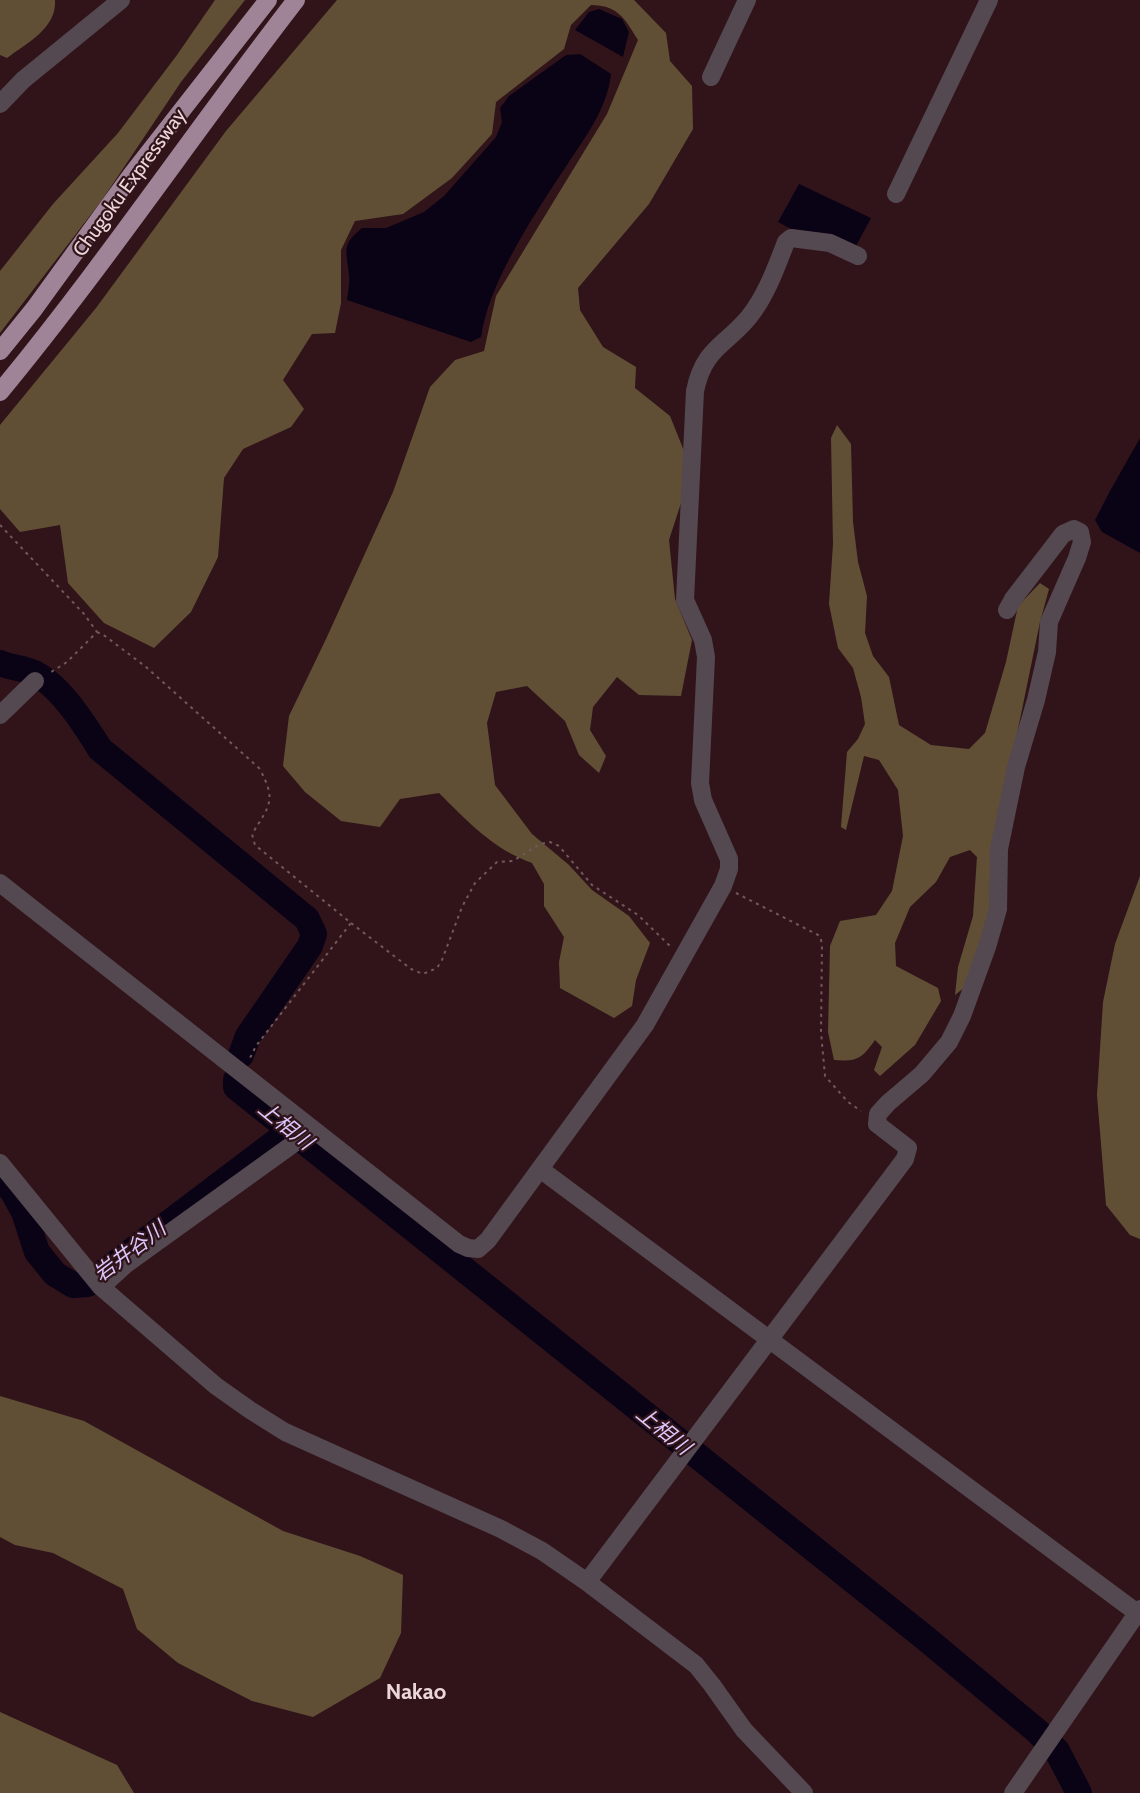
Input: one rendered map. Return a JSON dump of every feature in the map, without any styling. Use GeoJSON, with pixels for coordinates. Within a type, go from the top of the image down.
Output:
{"type":"FeatureCollection","features":[{"type":"Feature","properties":{"kind":"highway","name":"Chugoku Expressway"},"geometry":{"type":"LineString","coordinates":[[0,351],[34,309],[132,174],[268,0]]}},
{"type":"Feature","properties":{"kind":"highway","name":"Chugoku Expressway"},"geometry":{"type":"LineString","coordinates":[[0,392],[79,292],[230,84],[296,0]]}},
{"type":"Feature","properties":{"kind":"street"},"geometry":{"type":"LineString","coordinates":[[0,104],[23,80],[121,0]]}},
{"type":"Feature","properties":{"kind":"street"},"geometry":{"type":"LineString","coordinates":[[711,78],[747,0]]}},
{"type":"Feature","properties":{"kind":"street"},"geometry":{"type":"LineString","coordinates":[[896,194],[989,0]]}},
{"type":"Feature","properties":{"kind":"street"},"geometry":{"type":"LineString","coordinates":[[0,883],[243,1074],[303,1134],[459,1244],[478,1249],[488,1240],[645,1025],[723,886],[729,869],[729,859],[703,800],[700,783],[706,657],[703,640],[685,600],[695,391],[699,373],[707,358],[749,316],[765,292],[786,242],[791,238],[830,243],[858,256]]}},
{"type":"Feature","properties":{"kind":"street"},"geometry":{"type":"LineString","coordinates":[[587,1582],[905,1159],[908,1148],[877,1125],[878,1114],[922,1074],[949,1042],[962,1016],[987,947],[998,909],[999,849],[1016,767],[1036,700],[1047,652],[1049,622],[1077,558],[1082,542],[1080,532],[1074,528],[1063,534],[1007,610]]}},
{"type":"Feature","properties":{"kind":"street"},"geometry":{"type":"LineString","coordinates":[[0,715],[35,681]]}},
{"type":"Feature","properties":{"kind":"street"},"geometry":{"type":"LineString","coordinates":[[97,1282],[125,1265],[303,1134]]}},
{"type":"Feature","properties":{"kind":"street"},"geometry":{"type":"LineString","coordinates":[[0,1163],[97,1282],[216,1386],[285,1432],[501,1529],[542,1551],[587,1582],[696,1665],[744,1730],[804,1793]]}},
{"type":"Feature","properties":{"kind":"street"},"geometry":{"type":"LineString","coordinates":[[540,1169],[1139,1612],[1013,1793]]}},
{"type":"Feature","properties":{"kind":"path"},"geometry":{"type":"LineString","coordinates":[[0,525],[84,614],[97,632],[146,667],[259,768],[270,787],[268,808],[252,834],[255,845],[411,969],[423,974],[437,968],[462,908],[481,876],[497,862],[513,861],[540,844],[550,842],[559,846],[592,885],[638,915],[683,957]]}},
{"type":"Feature","properties":{"kind":"path"},"geometry":{"type":"LineString","coordinates":[[35,681],[67,662],[97,632]]}},
{"type":"Feature","properties":{"kind":"path"},"geometry":{"type":"LineString","coordinates":[[723,886],[820,936],[822,944],[821,1032],[825,1076],[855,1108],[867,1115],[878,1114]]}},
{"type":"Feature","properties":{"kind":"path"},"geometry":{"type":"LineString","coordinates":[[243,1074],[256,1046],[351,923]]}},
{"type":"Feature","properties":{"kind":"shaded area"},"geometry":{"type":"Polygon","coordinates":[[[0,0],[55,0],[51,19],[46,27],[7,58],[0,55],[0,0]]]}},
{"type":"Feature","properties":{"kind":"shaded area"},"geometry":{"type":"Polygon","coordinates":[[[215,0],[245,0],[181,82],[102,200],[0,333],[0,271],[53,204],[118,133],[215,0]]]}},
{"type":"Feature","properties":{"kind":"shaded area"},"geometry":{"type":"Polygon","coordinates":[[[337,0],[634,0],[666,33],[670,61],[692,86],[693,129],[649,204],[578,288],[580,310],[603,347],[636,367],[635,388],[670,416],[684,451],[681,503],[669,540],[675,599],[692,640],[681,696],[639,695],[617,677],[593,707],[590,730],[606,756],[599,773],[579,755],[565,721],[527,686],[496,692],[487,723],[495,785],[532,834],[569,865],[592,890],[629,916],[650,943],[636,980],[632,1006],[614,1018],[560,988],[559,962],[564,937],[544,906],[544,884],[532,863],[493,842],[470,824],[439,793],[400,799],[380,827],[341,821],[305,792],[283,766],[289,716],[393,492],[430,387],[455,360],[484,351],[496,296],[607,114],[638,40],[620,15],[608,8],[591,5],[571,25],[564,49],[496,102],[492,134],[452,178],[403,214],[355,221],[341,250],[341,303],[335,333],[312,334],[283,380],[304,409],[291,427],[243,449],[224,478],[218,557],[191,612],[154,648],[104,623],[68,583],[60,525],[20,532],[0,509],[0,425],[96,308],[226,131],[337,0]]]}},
{"type":"Feature","properties":{"kind":"shaded area"},"geometry":{"type":"Polygon","coordinates":[[[599,9],[622,19],[629,32],[623,57],[575,30],[589,12],[599,9]]]}},
{"type":"Feature","properties":{"kind":"shaded area"},"geometry":{"type":"Polygon","coordinates":[[[580,54],[611,74],[605,99],[588,133],[515,248],[493,293],[481,337],[471,342],[347,300],[349,278],[346,249],[350,239],[362,228],[386,228],[424,212],[444,196],[496,137],[502,122],[500,108],[509,96],[566,55],[580,54]]]}},
{"type":"Feature","properties":{"kind":"shaded area"},"geometry":{"type":"Polygon","coordinates":[[[799,184],[871,218],[856,246],[831,234],[791,229],[778,222],[799,184]]]}},
{"type":"Feature","properties":{"kind":"shaded area"},"geometry":{"type":"Polygon","coordinates":[[[837,425],[851,444],[853,522],[858,562],[867,596],[865,633],[873,656],[889,677],[899,725],[931,745],[969,749],[985,733],[1006,662],[1018,606],[1040,583],[1049,589],[1040,622],[998,826],[989,919],[965,987],[955,995],[958,967],[973,916],[977,857],[970,850],[950,857],[936,882],[910,907],[895,943],[896,966],[938,988],[941,1001],[915,1045],[880,1076],[874,1070],[882,1047],[875,1040],[859,1058],[834,1060],[828,1032],[830,946],[840,921],[876,915],[892,891],[903,836],[898,790],[879,760],[864,756],[846,830],[841,827],[847,752],[858,739],[865,724],[853,668],[838,648],[829,604],[833,544],[831,438],[837,425]]]}},
{"type":"Feature","properties":{"kind":"shaded area"},"geometry":{"type":"Polygon","coordinates":[[[1140,438],[1140,553],[1102,532],[1095,520],[1140,438]]]}},
{"type":"Feature","properties":{"kind":"shaded area"},"geometry":{"type":"Polygon","coordinates":[[[1140,876],[1140,1239],[1130,1235],[1106,1205],[1097,1095],[1103,1002],[1115,944],[1140,876]]]}},
{"type":"Feature","properties":{"kind":"shaded area"},"geometry":{"type":"Polygon","coordinates":[[[0,1396],[84,1421],[283,1531],[360,1556],[403,1575],[401,1633],[380,1678],[313,1717],[252,1701],[178,1663],[137,1629],[123,1589],[53,1553],[15,1545],[0,1537],[0,1396]]]}},
{"type":"Feature","properties":{"kind":"shaded area"},"geometry":{"type":"Polygon","coordinates":[[[0,1712],[117,1765],[134,1793],[0,1793],[0,1712]]]}},
{"type":"Feature","properties":{"kind":"waterway","name":"上相川"},"geometry":{"type":"LineString","coordinates":[[0,663],[32,672],[45,680],[72,707],[100,749],[307,919],[314,934],[310,946],[248,1036],[241,1055]]}},
{"type":"Feature","properties":{"kind":"waterway","name":"上相川"},"geometry":{"type":"LineString","coordinates":[[236,1080],[236,1087],[924,1637],[1037,1731],[1057,1751],[1079,1793]]}},
{"type":"Feature","properties":{"kind":"waterway","name":"岩井谷川"},"geometry":{"type":"LineString","coordinates":[[0,1178],[13,1192],[24,1212],[37,1252],[55,1274],[73,1285],[88,1284],[290,1131]]}},
{"type":"Feature","properties":{"kind":"district","name":"Nakao"},"geometry":{"type":"Point","coordinates":[416,1693]}}]}
